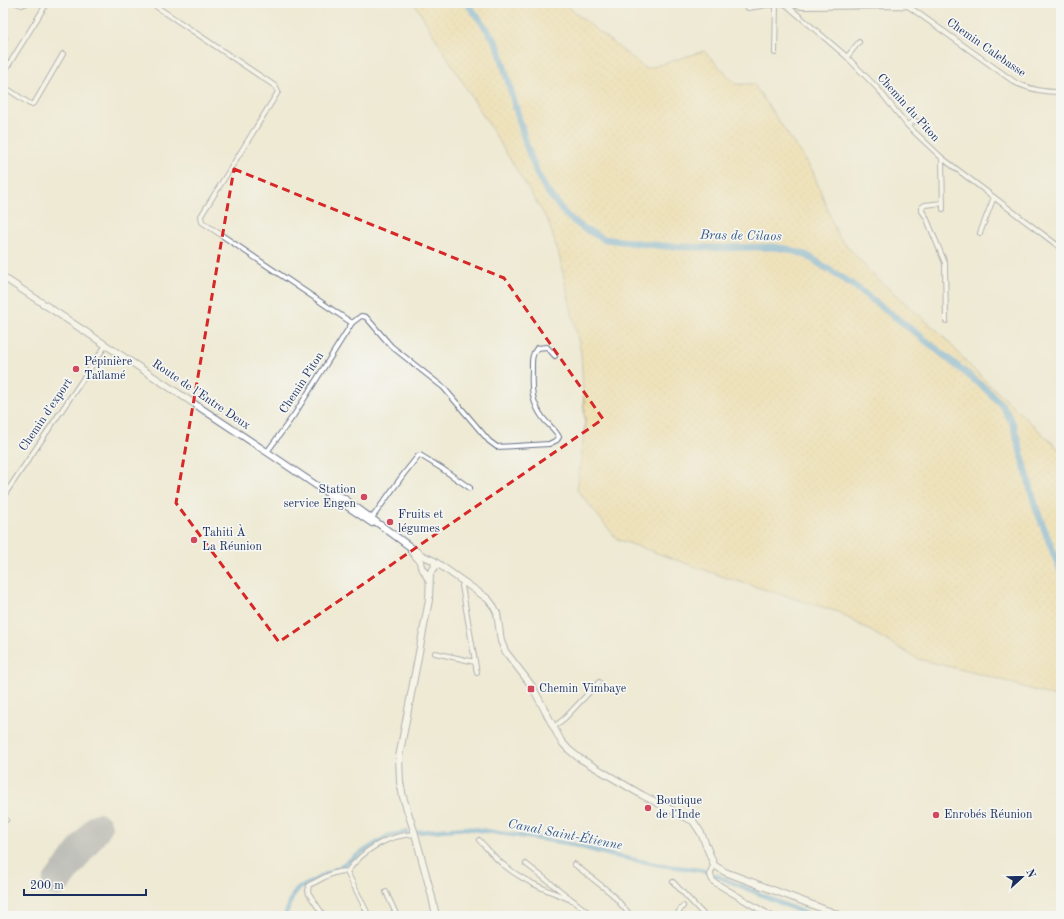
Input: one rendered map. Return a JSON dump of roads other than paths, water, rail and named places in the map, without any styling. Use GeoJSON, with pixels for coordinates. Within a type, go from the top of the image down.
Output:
{"type":"FeatureCollection","features":[{"type":"Feature","properties":{"kind":"main road","name":"Route de l'Entre Deux"},"geometry":{"type":"LineString","coordinates":[[3,276],[400,542],[412,552],[421,563]]}},
{"type":"Feature","properties":{"kind":"main road","name":"Route de l'Entre Deux"},"geometry":{"type":"LineString","coordinates":[[326,492],[342,497],[426,558]]}},
{"type":"Feature","properties":{"kind":"main road"},"geometry":{"type":"LineString","coordinates":[[443,568],[430,570],[421,568],[421,563],[426,558],[431,558],[483,595],[494,607],[498,620],[501,641],[505,651],[532,686],[554,727],[568,749],[579,758],[650,800],[693,821],[701,833],[714,865],[730,874],[842,916]]}},
{"type":"Feature","properties":{"kind":"main road"},"geometry":{"type":"LineString","coordinates":[[434,561],[435,565],[430,570],[429,600],[399,757],[400,782],[403,797],[415,834],[436,916]]}},
{"type":"Feature","properties":{"kind":"street"},"geometry":{"type":"LineString","coordinates":[[16,3],[22,5],[27,3]]}},
{"type":"Feature","properties":{"kind":"street"},"geometry":{"type":"LineString","coordinates":[[3,74],[5,67],[46,3]]}},
{"type":"Feature","properties":{"kind":"street"},"geometry":{"type":"LineString","coordinates":[[151,3],[275,86],[278,92],[201,216],[202,222],[352,324],[361,316],[366,317],[391,346],[444,388],[490,441],[497,446],[549,444],[557,440],[559,437],[556,431],[544,419],[532,398],[531,383],[532,353],[537,348],[546,347],[554,356]]}},
{"type":"Feature","properties":{"kind":"street","name":"Chemin Calebasse"},"geometry":{"type":"LineString","coordinates":[[748,8],[786,3],[802,7],[907,4],[1016,83],[1035,91],[1061,92]]}},
{"type":"Feature","properties":{"kind":"street","name":"Chemin du Piton"},"geometry":{"type":"LineString","coordinates":[[786,3],[800,17],[847,57],[879,90],[907,125],[942,158],[1061,248]]}},
{"type":"Feature","properties":{"kind":"street"},"geometry":{"type":"LineString","coordinates":[[775,53],[776,4]]}},
{"type":"Feature","properties":{"kind":"street"},"geometry":{"type":"LineString","coordinates":[[3,34],[5,38],[3,43]]}},
{"type":"Feature","properties":{"kind":"street"},"geometry":{"type":"LineString","coordinates":[[847,57],[859,42]]}},
{"type":"Feature","properties":{"kind":"street"},"geometry":{"type":"LineString","coordinates":[[3,86],[32,104],[35,102],[63,54]]}},
{"type":"Feature","properties":{"kind":"street"},"geometry":{"type":"LineString","coordinates":[[907,125],[914,122],[925,123]]}},
{"type":"Feature","properties":{"kind":"street"},"geometry":{"type":"LineString","coordinates":[[942,158],[943,209]]}},
{"type":"Feature","properties":{"kind":"street"},"geometry":{"type":"LineString","coordinates":[[980,233],[994,197]]}},
{"type":"Feature","properties":{"kind":"street"},"geometry":{"type":"LineString","coordinates":[[943,203],[925,205],[922,207],[922,211],[926,217],[945,263],[946,322]]}},
{"type":"Feature","properties":{"kind":"street","name":"Chemin Piton"},"geometry":{"type":"LineString","coordinates":[[267,452],[294,415],[352,324]]}},
{"type":"Feature","properties":{"kind":"street","name":"Chemin d'export"},"geometry":{"type":"LineString","coordinates":[[3,497],[106,344]]}},
{"type":"Feature","properties":{"kind":"street"},"geometry":{"type":"LineString","coordinates":[[372,518],[403,475],[420,455],[470,488]]}},
{"type":"Feature","properties":{"kind":"street"},"geometry":{"type":"LineString","coordinates":[[464,582],[462,586],[477,673]]}},
{"type":"Feature","properties":{"kind":"street"},"geometry":{"type":"LineString","coordinates":[[435,653],[475,662]]}},
{"type":"Feature","properties":{"kind":"street"},"geometry":{"type":"LineString","coordinates":[[554,727],[565,718],[599,682]]}},
{"type":"Feature","properties":{"kind":"street"},"geometry":{"type":"LineString","coordinates":[[347,872],[375,845],[398,836],[415,834]]}},
{"type":"Feature","properties":{"kind":"street"},"geometry":{"type":"LineString","coordinates":[[479,840],[504,865],[523,879],[535,886],[574,901]]}},
{"type":"Feature","properties":{"kind":"street"},"geometry":{"type":"LineString","coordinates":[[526,864],[593,916]]}},
{"type":"Feature","properties":{"kind":"street"},"geometry":{"type":"LineString","coordinates":[[574,864],[612,894],[631,916]]}},
{"type":"Feature","properties":{"kind":"street"},"geometry":{"type":"LineString","coordinates":[[714,865],[710,872],[710,876],[714,882],[771,916]]}},
{"type":"Feature","properties":{"kind":"street"},"geometry":{"type":"LineString","coordinates":[[324,916],[308,891],[309,885],[342,870],[347,872],[369,916]]}},
{"type":"Feature","properties":{"kind":"street"},"geometry":{"type":"LineString","coordinates":[[673,882],[705,916]]}},
{"type":"Feature","properties":{"kind":"street"},"geometry":{"type":"LineString","coordinates":[[386,892],[397,916]]}},
{"type":"Feature","properties":{"kind":"street"},"geometry":{"type":"LineString","coordinates":[[676,916],[683,906]]}},
{"type":"Feature","properties":{"kind":"waterway","name":"Bras de Cilaos"},"geometry":{"type":"LineString","coordinates":[[467,3],[494,39],[499,49],[527,147],[537,173],[547,191],[566,215],[583,228],[604,239],[663,246],[712,248],[773,247],[787,249],[806,255],[853,285],[920,336],[987,390],[1002,405],[1013,424],[1036,508],[1061,572]]}},
{"type":"Feature","properties":{"kind":"waterway","name":"Canal Saint-Étienne"},"geometry":{"type":"LineString","coordinates":[[418,832],[466,828],[567,843],[615,856],[660,865],[708,872]]}},
{"type":"Feature","properties":{"kind":"waterway","name":"Canal Saint-Étienne"},"geometry":{"type":"LineString","coordinates":[[341,866],[388,836],[407,832]]}},
{"type":"Feature","properties":{"kind":"waterway","name":"Canal Saint-Étienne"},"geometry":{"type":"LineString","coordinates":[[285,916],[293,895],[298,889],[336,869]]}},
{"type":"Feature","properties":{"kind":"waterway","name":"Canal Saint-Étienne"},"geometry":{"type":"LineString","coordinates":[[715,875],[811,916]]}},
{"type":"Feature","properties":{"kind":"place","name":"Pépinière Taïlamé"},"geometry":{"type":"Point","coordinates":[76,369]}},
{"type":"Feature","properties":{"kind":"place","name":"Station service Engen"},"geometry":{"type":"Point","coordinates":[364,497]}},
{"type":"Feature","properties":{"kind":"place","name":"Fruits et légumes"},"geometry":{"type":"Point","coordinates":[390,522]}},
{"type":"Feature","properties":{"kind":"place","name":"Tahiti À La Réunion"},"geometry":{"type":"Point","coordinates":[194,540]}},
{"type":"Feature","properties":{"kind":"place","name":"Chemin Vimbaye"},"geometry":{"type":"Point","coordinates":[531,689]}},
{"type":"Feature","properties":{"kind":"place","name":"Boutique de l'Inde"},"geometry":{"type":"Point","coordinates":[648,808]}},
{"type":"Feature","properties":{"kind":"place","name":"Enrobés Réunion"},"geometry":{"type":"Point","coordinates":[936,815]}}]}
